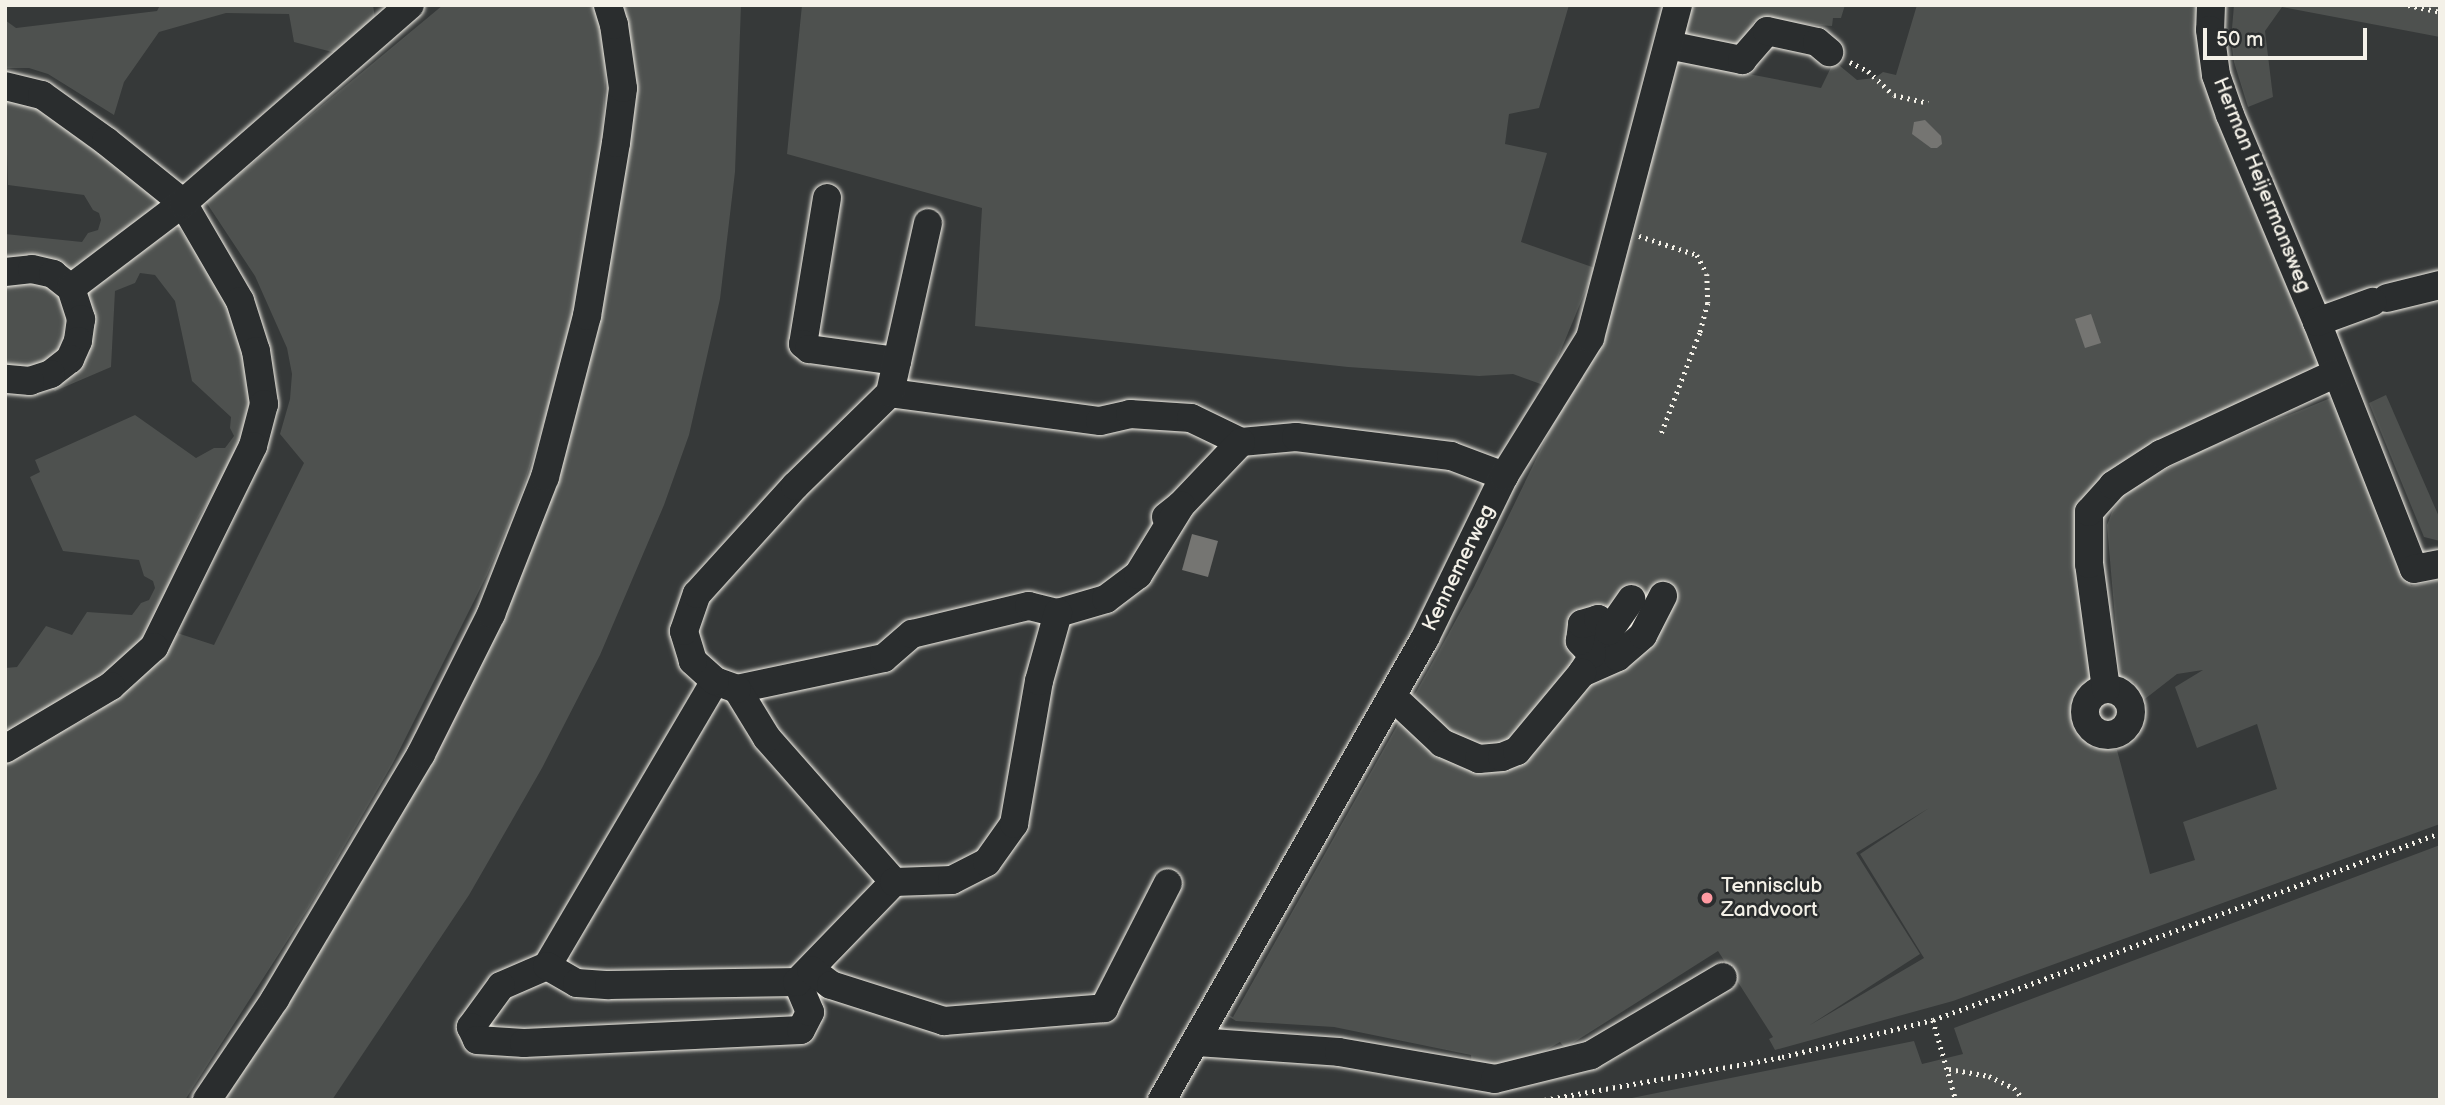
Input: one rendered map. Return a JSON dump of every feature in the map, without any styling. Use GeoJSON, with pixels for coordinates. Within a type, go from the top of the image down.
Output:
{"type":"FeatureCollection","features":[{"type":"Feature","properties":{"kind":"street"},"geometry":{"type":"LineString","coordinates":[[71,288],[183,203],[410,5]]}},
{"type":"Feature","properties":{"kind":"street"},"geometry":{"type":"LineString","coordinates":[[207,1100],[275,999],[421,754],[491,614],[545,477],[587,316],[616,143],[622,88],[614,25],[608,5]]}},
{"type":"Feature","properties":{"kind":"street","name":"Kennemerweg"},"geometry":{"type":"LineString","coordinates":[[1162,1100],[1425,638],[1504,476],[1590,338],[1678,5]]}},
{"type":"Feature","properties":{"kind":"street","name":"Herman Heijermansweg"},"geometry":{"type":"LineString","coordinates":[[2211,5],[2210,30],[2216,75],[2230,116],[2317,322],[2414,569],[2440,564]]}},
{"type":"Feature","properties":{"kind":"street"},"geometry":{"type":"LineString","coordinates":[[1668,45],[1742,60],[1767,31],[1817,42],[1829,52]]}},
{"type":"Feature","properties":{"kind":"street"},"geometry":{"type":"LineString","coordinates":[[5,86],[42,95],[107,141],[183,203],[240,301],[256,351],[264,404],[253,446],[154,647],[111,686],[5,749]]}},
{"type":"Feature","properties":{"kind":"street"},"geometry":{"type":"LineString","coordinates":[[827,198],[803,344],[809,348],[897,361]]}},
{"type":"Feature","properties":{"kind":"street"},"geometry":{"type":"LineString","coordinates":[[894,882],[767,738],[726,685],[693,662],[684,631],[697,594],[795,486],[890,393],[928,223]]}},
{"type":"Feature","properties":{"kind":"street"},"geometry":{"type":"LineString","coordinates":[[5,272],[32,269],[52,274],[71,288],[81,319],[78,341],[70,359],[51,374],[30,381],[5,379]]}},
{"type":"Feature","properties":{"kind":"street"},"geometry":{"type":"LineString","coordinates":[[2317,322],[2379,300],[2440,285]]}},
{"type":"Feature","properties":{"kind":"street"},"geometry":{"type":"LineString","coordinates":[[2106,689],[2089,564],[2089,512],[2113,485],[2161,454],[2336,373]]}},
{"type":"Feature","properties":{"kind":"street"},"geometry":{"type":"LineString","coordinates":[[890,393],[1100,421],[1129,414],[1191,418],[1241,442],[1296,437],[1438,455],[1504,476]]}},
{"type":"Feature","properties":{"kind":"street"},"geometry":{"type":"LineString","coordinates":[[804,976],[810,1012],[802,1030],[524,1043],[477,1040],[471,1027],[501,986],[547,966],[726,685],[884,658],[912,634],[1030,606],[1058,613],[1106,599],[1138,575],[1135,552],[1152,528],[1181,505],[1241,442]]}},
{"type":"Feature","properties":{"kind":"street"},"geometry":{"type":"LineString","coordinates":[[1392,696],[1443,743],[1479,759],[1502,757],[1517,751],[1587,664],[1618,657],[1643,635],[1662,596]]}},
{"type":"Feature","properties":{"kind":"street"},"geometry":{"type":"LineString","coordinates":[[1587,664],[1580,641],[1582,624],[1598,619],[1609,631],[1631,599]]}},
{"type":"Feature","properties":{"kind":"street"},"geometry":{"type":"LineString","coordinates":[[804,976],[894,882],[952,880],[987,862],[1014,824],[1039,681],[1058,613]]}},
{"type":"Feature","properties":{"kind":"street"},"geometry":{"type":"LineString","coordinates":[[547,966],[577,983],[609,985],[804,976],[944,1021],[1104,1008],[1168,883]]}},
{"type":"Feature","properties":{"kind":"street"},"geometry":{"type":"LineString","coordinates":[[1197,1042],[1339,1052],[1503,1089],[1591,1055],[1723,977]]}},
{"type":"Feature","properties":{"kind":"path"},"geometry":{"type":"LineString","coordinates":[[2408,5],[2440,12]]}},
{"type":"Feature","properties":{"kind":"path"},"geometry":{"type":"LineString","coordinates":[[1829,52],[1868,71],[1894,95],[1928,103]]}},
{"type":"Feature","properties":{"kind":"path"},"geometry":{"type":"LineString","coordinates":[[1619,229],[1697,255],[1707,274],[1708,303],[1700,333],[1660,437]]}},
{"type":"Feature","properties":{"kind":"path"},"geometry":{"type":"LineString","coordinates":[[1544,1100],[1782,1057],[1933,1020],[2440,833]]}},
{"type":"Feature","properties":{"kind":"path"},"geometry":{"type":"LineString","coordinates":[[1933,1020],[1956,1100]]}},
{"type":"Feature","properties":{"kind":"path"},"geometry":{"type":"LineString","coordinates":[[1949,1069],[1989,1076],[2014,1088],[2024,1100]]}},
{"type":"Feature","properties":{"kind":"shaded area"},"geometry":{"type":"Polygon","coordinates":[[[160,5],[373,5],[377,31],[336,53],[294,42],[289,14],[226,13],[159,32],[124,82],[114,115],[48,74],[29,68],[5,68],[5,20],[16,28],[157,11],[160,5]]]}},
{"type":"Feature","properties":{"kind":"shaded area"},"geometry":{"type":"Polygon","coordinates":[[[443,5],[595,5],[606,65],[600,187],[563,363],[521,494],[487,575],[393,763],[309,907],[185,1100],[5,1100],[5,761],[90,717],[136,684],[171,631],[214,645],[304,463],[280,434],[290,399],[292,374],[287,348],[255,276],[206,202],[443,5]]]}},
{"type":"Feature","properties":{"kind":"shaded area"},"geometry":{"type":"Polygon","coordinates":[[[615,5],[741,5],[735,172],[720,299],[689,435],[664,505],[600,655],[542,768],[469,895],[332,1100],[209,1100],[477,644],[600,293],[615,5]]]}},
{"type":"Feature","properties":{"kind":"shaded area"},"geometry":{"type":"Polygon","coordinates":[[[802,5],[1569,5],[1539,108],[1509,114],[1505,144],[1547,153],[1521,242],[1595,268],[1546,386],[1513,374],[1479,376],[1348,367],[975,326],[982,208],[787,154],[802,5]]]}},
{"type":"Feature","properties":{"kind":"shaded area"},"geometry":{"type":"Polygon","coordinates":[[[1694,5],[1845,5],[1841,18],[1833,18],[1832,26],[1754,21],[1739,51],[1681,34],[1694,5]]]}},
{"type":"Feature","properties":{"kind":"shaded area"},"geometry":{"type":"Polygon","coordinates":[[[1917,5],[2204,5],[2209,93],[2227,144],[2324,376],[2100,495],[2097,683],[2088,686],[2082,697],[2080,724],[2092,748],[2117,750],[2150,874],[2195,860],[2183,822],[2277,789],[2257,724],[2197,748],[2175,687],[2203,670],[2177,674],[2141,702],[2135,683],[2120,677],[2107,525],[2120,498],[2146,480],[2203,450],[2333,397],[2411,586],[2440,580],[2440,824],[1953,1001],[1775,1050],[1769,1039],[1773,1037],[1718,951],[1565,1048],[1560,1042],[1520,1065],[1472,1071],[1471,1055],[1334,1027],[1236,1021],[1223,1013],[1233,1017],[1439,651],[1474,587],[1575,379],[1626,253],[1676,60],[1821,88],[1834,61],[1857,80],[1875,78],[1883,72],[1896,75],[1917,5]],[[1929,808],[1856,853],[1920,954],[1810,1025],[1924,958],[1860,854],[1929,808]]]}},
{"type":"Feature","properties":{"kind":"shaded area"},"geometry":{"type":"Polygon","coordinates":[[[2234,5],[2440,5],[2440,37],[2282,7],[2265,31],[2273,97],[2248,107],[2234,62],[2231,40],[2234,5]]]}},
{"type":"Feature","properties":{"kind":"shaded area"},"geometry":{"type":"Polygon","coordinates":[[[25,92],[173,201],[73,284],[5,266],[5,234],[82,242],[88,233],[98,230],[101,220],[99,213],[93,210],[84,195],[8,185],[5,93],[25,92]]]}},
{"type":"Feature","properties":{"kind":"shaded area"},"geometry":{"type":"Polygon","coordinates":[[[1925,120],[1941,136],[1942,144],[1937,148],[1931,148],[1912,134],[1914,122],[1925,120]]]}},
{"type":"Feature","properties":{"kind":"shaded area"},"geometry":{"type":"Polygon","coordinates":[[[161,227],[180,229],[221,291],[236,324],[252,379],[248,441],[198,518],[149,632],[111,668],[5,735],[5,668],[17,667],[46,626],[72,635],[87,612],[132,615],[141,603],[149,600],[155,588],[153,581],[144,576],[139,560],[63,551],[30,477],[40,472],[35,460],[135,415],[196,458],[214,448],[225,448],[234,436],[230,428],[231,417],[192,381],[175,301],[155,275],[140,273],[135,283],[115,291],[111,367],[55,391],[49,387],[88,308],[88,288],[161,227]]]}},
{"type":"Feature","properties":{"kind":"shaded area"},"geometry":{"type":"Polygon","coordinates":[[[17,278],[59,290],[74,331],[45,368],[5,367],[5,282],[17,278]]]}},
{"type":"Feature","properties":{"kind":"shaded area"},"geometry":{"type":"Polygon","coordinates":[[[2091,314],[2101,343],[2085,348],[2075,319],[2091,314]]]}},
{"type":"Feature","properties":{"kind":"shaded area"},"geometry":{"type":"Polygon","coordinates":[[[2386,395],[2440,519],[2440,541],[2424,537],[2369,403],[2386,395]]]}},
{"type":"Feature","properties":{"kind":"shaded area"},"geometry":{"type":"Polygon","coordinates":[[[1192,534],[1218,541],[1208,577],[1182,570],[1192,534]]]}},
{"type":"Feature","properties":{"kind":"shaded area"},"geometry":{"type":"Polygon","coordinates":[[[2440,845],[2440,1100],[1622,1100],[1914,1041],[1922,1064],[1963,1054],[1954,1028],[2440,845]]]}},
{"type":"Feature","properties":{"kind":"place","name":"Tennisclub Zandvoort"},"geometry":{"type":"Point","coordinates":[1707,898]}}]}
